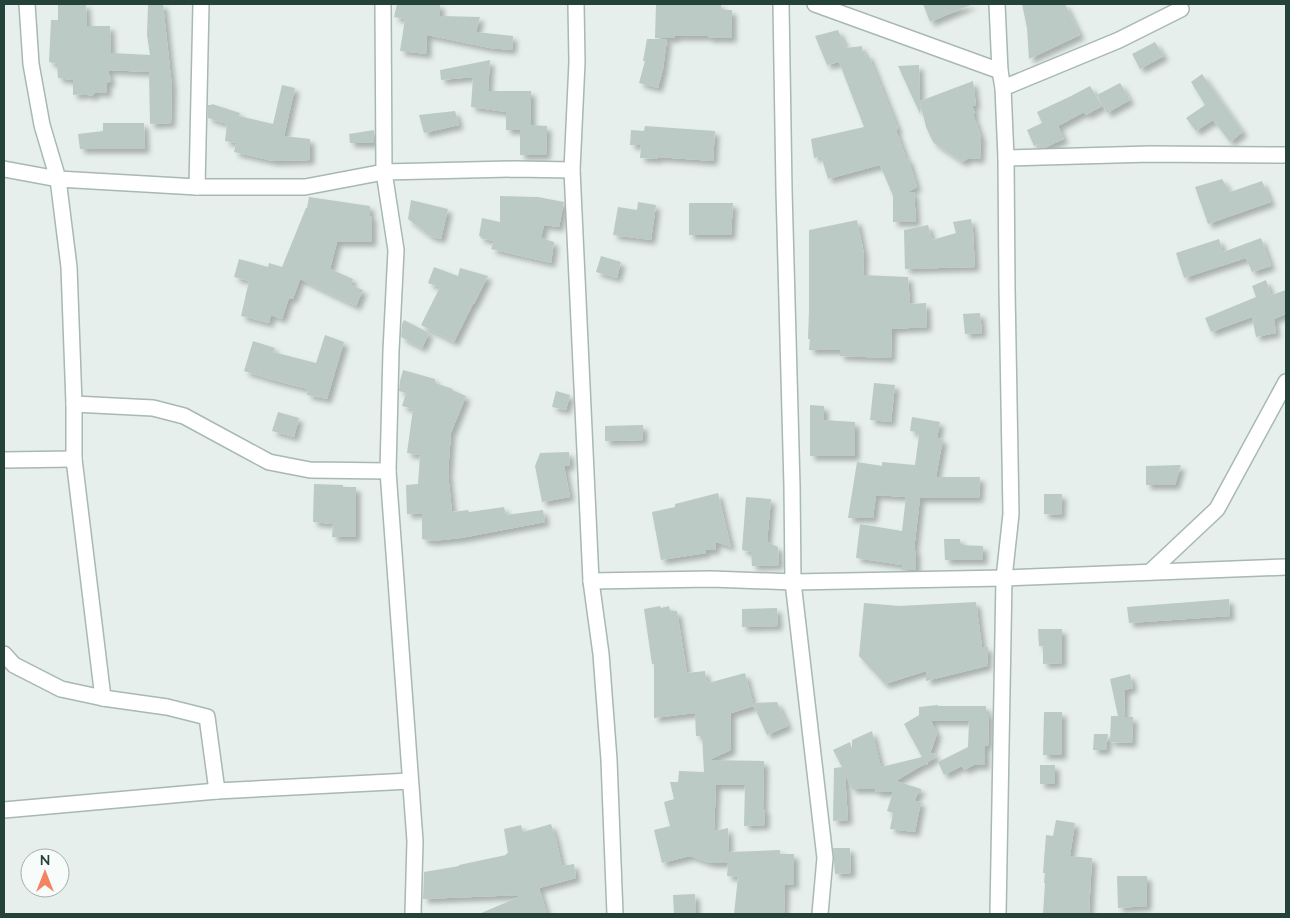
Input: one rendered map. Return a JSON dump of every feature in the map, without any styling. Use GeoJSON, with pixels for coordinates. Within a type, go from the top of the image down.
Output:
{"type":"FeatureCollection","features":[{"type":"Feature","properties":{"kind":"street"},"geometry":{"type":"LineString","coordinates":[[27,4],[33,73],[42,125],[58,179],[69,267],[74,460],[103,698]]}},
{"type":"Feature","properties":{"kind":"street"},"geometry":{"type":"LineString","coordinates":[[197,187],[201,4]]}},
{"type":"Feature","properties":{"kind":"street"},"geometry":{"type":"LineString","coordinates":[[383,4],[384,172],[396,250],[388,471],[415,841],[413,914]]}},
{"type":"Feature","properties":{"kind":"street"},"geometry":{"type":"LineString","coordinates":[[576,4],[577,62],[572,170],[591,581],[601,654],[609,760],[615,914]]}},
{"type":"Feature","properties":{"kind":"street"},"geometry":{"type":"LineString","coordinates":[[781,4],[793,582],[825,858],[820,914]]}},
{"type":"Feature","properties":{"kind":"street"},"geometry":{"type":"LineString","coordinates":[[815,4],[1000,71]]}},
{"type":"Feature","properties":{"kind":"street"},"geometry":{"type":"LineString","coordinates":[[997,4],[1006,158],[1011,514],[1004,578],[998,914]]}},
{"type":"Feature","properties":{"kind":"street"},"geometry":{"type":"LineString","coordinates":[[1003,88],[1119,40],[1181,8]]}},
{"type":"Feature","properties":{"kind":"street"},"geometry":{"type":"LineString","coordinates":[[1006,158],[1150,154],[1286,155]]}},
{"type":"Feature","properties":{"kind":"street"},"geometry":{"type":"LineString","coordinates":[[4,169],[58,179],[197,187],[305,187],[384,172],[516,168],[572,170]]}},
{"type":"Feature","properties":{"kind":"street"},"geometry":{"type":"LineString","coordinates":[[1150,572],[1217,509],[1286,382]]}},
{"type":"Feature","properties":{"kind":"street"},"geometry":{"type":"LineString","coordinates":[[74,404],[153,408],[184,416],[269,462],[310,470],[388,471]]}},
{"type":"Feature","properties":{"kind":"street"},"geometry":{"type":"LineString","coordinates":[[4,460],[74,460]]}},
{"type":"Feature","properties":{"kind":"street"},"geometry":{"type":"LineString","coordinates":[[591,581],[712,579],[793,582],[1004,578],[1286,567]]}},
{"type":"Feature","properties":{"kind":"street"},"geometry":{"type":"LineString","coordinates":[[4,654],[14,665],[62,689],[103,698],[168,707],[207,717],[217,790]]}},
{"type":"Feature","properties":{"kind":"street"},"geometry":{"type":"LineString","coordinates":[[4,810],[217,790],[410,781]]}},
{"type":"Feature","properties":{"kind":"building"},"geometry":{"type":"Polygon","coordinates":[[[58,4],[86,4],[87,26],[110,26],[111,53],[150,55],[147,35],[148,4],[163,4],[172,87],[171,123],[150,124],[149,72],[108,70],[111,81],[107,83],[107,93],[96,92],[92,96],[85,94],[73,95],[73,80],[58,78],[57,64],[49,62],[51,20],[58,20],[58,4]]]}},
{"type":"Feature","properties":{"kind":"building"},"geometry":{"type":"Polygon","coordinates":[[[397,4],[440,4],[440,16],[480,17],[476,32],[513,36],[512,50],[490,48],[427,35],[427,54],[400,51],[405,19],[394,17],[397,4]]]}},
{"type":"Feature","properties":{"kind":"building"},"geometry":{"type":"Polygon","coordinates":[[[656,4],[721,4],[721,10],[732,10],[732,38],[675,36],[675,38],[655,38],[656,4]]]}},
{"type":"Feature","properties":{"kind":"building"},"geometry":{"type":"Polygon","coordinates":[[[923,4],[973,4],[930,22],[923,4]]]}},
{"type":"Feature","properties":{"kind":"building"},"geometry":{"type":"Polygon","coordinates":[[[1022,4],[1065,4],[1080,35],[1029,59],[1027,28],[1022,4]]]}},
{"type":"Feature","properties":{"kind":"building"},"geometry":{"type":"Polygon","coordinates":[[[838,30],[846,48],[862,46],[863,55],[868,54],[898,129],[896,130],[906,158],[908,158],[917,187],[908,192],[914,192],[916,222],[893,222],[893,196],[880,165],[828,179],[821,156],[814,158],[811,139],[864,127],[839,62],[827,65],[815,36],[838,30]]]}},
{"type":"Feature","properties":{"kind":"building"},"geometry":{"type":"Polygon","coordinates":[[[647,39],[667,39],[658,88],[639,83],[645,61],[643,61],[647,39]]]}},
{"type":"Feature","properties":{"kind":"building"},"geometry":{"type":"Polygon","coordinates":[[[1155,42],[1164,56],[1140,69],[1132,54],[1155,42]]]}},
{"type":"Feature","properties":{"kind":"building"},"geometry":{"type":"Polygon","coordinates":[[[490,60],[488,91],[531,91],[531,125],[547,126],[546,155],[520,155],[520,130],[506,130],[506,112],[471,107],[473,77],[441,80],[440,70],[490,60]]]}},
{"type":"Feature","properties":{"kind":"building"},"geometry":{"type":"Polygon","coordinates":[[[919,65],[920,101],[973,81],[976,105],[972,106],[981,137],[980,159],[969,158],[962,162],[932,140],[926,127],[920,102],[920,114],[898,66],[919,65]]]}},
{"type":"Feature","properties":{"kind":"building"},"geometry":{"type":"Polygon","coordinates":[[[1202,74],[1243,132],[1230,142],[1213,120],[1196,131],[1186,118],[1205,105],[1191,82],[1202,74]]]}},
{"type":"Feature","properties":{"kind":"building"},"geometry":{"type":"Polygon","coordinates":[[[1120,83],[1130,100],[1107,113],[1097,95],[1120,83]]]}},
{"type":"Feature","properties":{"kind":"building"},"geometry":{"type":"Polygon","coordinates":[[[282,85],[295,88],[284,136],[310,139],[310,160],[273,161],[234,152],[236,143],[225,141],[227,124],[208,118],[208,105],[212,104],[240,113],[239,116],[273,124],[282,85]]]}},
{"type":"Feature","properties":{"kind":"building"},"geometry":{"type":"Polygon","coordinates":[[[1090,86],[1102,106],[1086,115],[1084,112],[1058,126],[1064,139],[1044,148],[1040,148],[1038,144],[1034,146],[1027,130],[1042,123],[1037,112],[1090,86]]]}},
{"type":"Feature","properties":{"kind":"building"},"geometry":{"type":"Polygon","coordinates":[[[455,111],[459,125],[424,133],[419,115],[455,111]]]}},
{"type":"Feature","properties":{"kind":"building"},"geometry":{"type":"Polygon","coordinates":[[[103,123],[144,123],[145,149],[80,149],[78,134],[103,131],[103,123]]]}},
{"type":"Feature","properties":{"kind":"building"},"geometry":{"type":"Polygon","coordinates":[[[645,126],[715,131],[713,161],[658,157],[658,159],[640,158],[640,145],[630,145],[631,130],[644,131],[645,126]]]}},
{"type":"Feature","properties":{"kind":"building"},"geometry":{"type":"Polygon","coordinates":[[[374,130],[374,143],[350,143],[349,134],[374,130]]]}},
{"type":"Feature","properties":{"kind":"building"},"geometry":{"type":"Polygon","coordinates":[[[1222,179],[1230,192],[1262,181],[1271,202],[1208,224],[1195,187],[1222,179]]]}},
{"type":"Feature","properties":{"kind":"building"},"geometry":{"type":"Polygon","coordinates":[[[500,196],[538,197],[564,202],[559,227],[544,225],[541,238],[554,242],[551,263],[491,249],[494,241],[480,238],[482,218],[500,222],[500,196]]]}},
{"type":"Feature","properties":{"kind":"building"},"geometry":{"type":"Polygon","coordinates":[[[309,197],[370,206],[372,242],[337,242],[330,269],[353,279],[351,285],[363,290],[356,306],[300,279],[293,299],[289,298],[282,319],[271,315],[269,323],[241,316],[249,281],[234,277],[239,259],[268,267],[269,263],[282,267],[307,208],[309,197]]]}},
{"type":"Feature","properties":{"kind":"building"},"geometry":{"type":"Polygon","coordinates":[[[411,200],[448,209],[441,239],[430,236],[408,219],[411,200]]]}},
{"type":"Feature","properties":{"kind":"building"},"geometry":{"type":"Polygon","coordinates":[[[638,202],[656,205],[651,240],[613,235],[618,207],[637,210],[638,202]]]}},
{"type":"Feature","properties":{"kind":"building"},"geometry":{"type":"Polygon","coordinates":[[[689,203],[733,203],[731,235],[689,235],[689,203]]]}},
{"type":"Feature","properties":{"kind":"building"},"geometry":{"type":"Polygon","coordinates":[[[971,219],[975,267],[905,269],[904,230],[928,225],[932,240],[956,233],[953,222],[971,219]]]}},
{"type":"Feature","properties":{"kind":"building"},"geometry":{"type":"Polygon","coordinates":[[[857,220],[864,254],[863,275],[908,277],[910,304],[926,303],[927,327],[892,329],[891,358],[840,356],[840,350],[809,350],[809,230],[857,220]]]}},
{"type":"Feature","properties":{"kind":"building"},"geometry":{"type":"Polygon","coordinates":[[[1261,238],[1271,266],[1252,272],[1246,258],[1184,278],[1176,253],[1219,239],[1223,252],[1261,238]]]}},
{"type":"Feature","properties":{"kind":"building"},"geometry":{"type":"Polygon","coordinates":[[[601,256],[621,262],[617,278],[596,272],[601,256]]]}},
{"type":"Feature","properties":{"kind":"building"},"geometry":{"type":"Polygon","coordinates":[[[434,267],[458,276],[460,268],[488,276],[454,342],[421,325],[440,287],[428,283],[434,267]]]}},
{"type":"Feature","properties":{"kind":"building"},"geometry":{"type":"Polygon","coordinates":[[[1266,280],[1271,295],[1286,290],[1286,314],[1274,319],[1276,333],[1256,337],[1252,317],[1211,332],[1205,318],[1256,297],[1252,286],[1266,280]]]}},
{"type":"Feature","properties":{"kind":"building"},"geometry":{"type":"Polygon","coordinates":[[[980,313],[982,333],[965,334],[963,314],[980,313]]]}},
{"type":"Feature","properties":{"kind":"building"},"geometry":{"type":"Polygon","coordinates":[[[404,320],[429,333],[422,348],[401,337],[404,320]]]}},
{"type":"Feature","properties":{"kind":"building"},"geometry":{"type":"Polygon","coordinates":[[[325,335],[344,342],[327,399],[307,395],[308,389],[244,371],[253,341],[275,348],[273,352],[316,363],[325,335]]]}},
{"type":"Feature","properties":{"kind":"building"},"geometry":{"type":"Polygon","coordinates":[[[403,370],[435,379],[435,383],[466,396],[451,433],[448,473],[452,512],[468,510],[469,512],[504,507],[506,515],[543,510],[545,522],[461,538],[432,541],[422,539],[422,513],[407,514],[406,485],[418,484],[420,455],[407,453],[413,409],[402,406],[406,393],[399,391],[403,370]]]}},
{"type":"Feature","properties":{"kind":"building"},"geometry":{"type":"Polygon","coordinates":[[[874,383],[895,385],[891,422],[870,420],[874,383]]]}},
{"type":"Feature","properties":{"kind":"building"},"geometry":{"type":"Polygon","coordinates":[[[556,391],[570,395],[566,410],[552,407],[556,391]]]}},
{"type":"Feature","properties":{"kind":"building"},"geometry":{"type":"Polygon","coordinates":[[[810,405],[824,406],[824,420],[855,422],[855,456],[810,456],[810,405]]]}},
{"type":"Feature","properties":{"kind":"building"},"geometry":{"type":"Polygon","coordinates":[[[278,412],[299,418],[294,437],[272,431],[278,412]]]}},
{"type":"Feature","properties":{"kind":"building"},"geometry":{"type":"Polygon","coordinates":[[[912,417],[940,422],[937,438],[943,439],[936,477],[980,477],[979,498],[920,498],[914,550],[916,550],[916,570],[902,570],[902,565],[856,558],[860,524],[902,531],[906,497],[876,495],[873,518],[848,518],[857,462],[882,466],[882,462],[915,465],[919,435],[916,435],[916,432],[910,431],[912,417]]]}},
{"type":"Feature","properties":{"kind":"building"},"geometry":{"type":"Polygon","coordinates":[[[643,425],[643,440],[605,441],[605,426],[643,425]]]}},
{"type":"Feature","properties":{"kind":"building"},"geometry":{"type":"Polygon","coordinates":[[[569,452],[570,466],[564,466],[570,497],[542,502],[535,466],[540,453],[569,452]]]}},
{"type":"Feature","properties":{"kind":"building"},"geometry":{"type":"Polygon","coordinates":[[[1181,465],[1175,485],[1146,485],[1146,466],[1181,465]]]}},
{"type":"Feature","properties":{"kind":"building"},"geometry":{"type":"Polygon","coordinates":[[[314,484],[356,487],[356,537],[332,537],[333,524],[313,522],[314,484]]]}},
{"type":"Feature","properties":{"kind":"building"},"geometry":{"type":"Polygon","coordinates":[[[718,493],[731,547],[716,542],[715,550],[706,550],[706,553],[661,560],[652,512],[675,507],[675,504],[718,493]]]}},
{"type":"Feature","properties":{"kind":"building"},"geometry":{"type":"Polygon","coordinates":[[[1044,494],[1062,494],[1061,515],[1044,514],[1044,494]]]}},
{"type":"Feature","properties":{"kind":"building"},"geometry":{"type":"Polygon","coordinates":[[[746,497],[771,499],[767,542],[778,547],[779,565],[752,566],[751,552],[742,550],[746,497]]]}},
{"type":"Feature","properties":{"kind":"building"},"geometry":{"type":"Polygon","coordinates":[[[944,539],[960,539],[961,545],[983,546],[983,560],[945,560],[944,539]]]}},
{"type":"Feature","properties":{"kind":"building"},"geometry":{"type":"Polygon","coordinates":[[[1229,599],[1230,616],[1129,623],[1127,607],[1229,599]]]}},
{"type":"Feature","properties":{"kind":"building"},"geometry":{"type":"Polygon","coordinates":[[[976,602],[982,647],[988,647],[987,666],[926,681],[926,671],[885,684],[859,656],[864,603],[899,606],[976,602]]]}},
{"type":"Feature","properties":{"kind":"building"},"geometry":{"type":"Polygon","coordinates":[[[660,606],[661,608],[669,606],[670,611],[677,611],[687,673],[705,671],[708,683],[745,673],[753,703],[777,702],[788,726],[767,735],[754,706],[731,713],[731,750],[709,760],[764,761],[763,809],[765,809],[765,825],[744,826],[745,785],[716,785],[714,831],[728,828],[729,854],[729,852],[780,850],[780,854],[794,854],[794,885],[785,884],[784,914],[734,914],[738,877],[727,876],[728,863],[710,863],[690,856],[662,863],[654,830],[670,826],[664,802],[674,799],[670,782],[678,782],[679,771],[704,772],[702,736],[696,736],[695,713],[654,718],[654,664],[652,664],[644,609],[660,606]]]}},
{"type":"Feature","properties":{"kind":"building"},"geometry":{"type":"Polygon","coordinates":[[[777,608],[778,626],[742,627],[742,609],[777,608]]]}},
{"type":"Feature","properties":{"kind":"building"},"geometry":{"type":"Polygon","coordinates":[[[1038,629],[1062,629],[1062,663],[1043,664],[1043,646],[1039,646],[1038,629]]]}},
{"type":"Feature","properties":{"kind":"building"},"geometry":{"type":"Polygon","coordinates":[[[1130,674],[1133,688],[1125,690],[1124,717],[1133,717],[1132,743],[1110,742],[1111,716],[1118,716],[1110,679],[1130,674]]]}},
{"type":"Feature","properties":{"kind":"building"},"geometry":{"type":"Polygon","coordinates":[[[938,705],[986,706],[986,713],[989,713],[988,746],[985,745],[985,765],[974,765],[964,770],[962,766],[944,775],[938,762],[968,747],[969,721],[931,721],[937,734],[930,754],[935,753],[936,757],[928,762],[927,765],[926,763],[896,781],[921,789],[915,801],[921,802],[915,832],[890,829],[893,813],[887,811],[893,792],[876,792],[875,789],[852,789],[845,774],[848,820],[833,821],[834,768],[842,767],[833,750],[850,742],[852,749],[852,740],[872,731],[881,767],[922,757],[904,724],[919,715],[919,707],[938,705]]]}},
{"type":"Feature","properties":{"kind":"building"},"geometry":{"type":"Polygon","coordinates":[[[1044,712],[1062,712],[1062,755],[1043,755],[1044,712]]]}},
{"type":"Feature","properties":{"kind":"building"},"geometry":{"type":"Polygon","coordinates":[[[1094,734],[1108,734],[1106,750],[1093,750],[1094,734]]]}},
{"type":"Feature","properties":{"kind":"building"},"geometry":{"type":"Polygon","coordinates":[[[1040,765],[1055,765],[1055,784],[1040,784],[1040,765]]]}},
{"type":"Feature","properties":{"kind":"building"},"geometry":{"type":"Polygon","coordinates":[[[1056,820],[1075,823],[1070,856],[1092,858],[1089,914],[1043,914],[1045,873],[1043,873],[1046,835],[1053,836],[1056,820]]]}},
{"type":"Feature","properties":{"kind":"building"},"geometry":{"type":"Polygon","coordinates":[[[551,824],[562,866],[574,864],[576,878],[539,888],[547,914],[479,914],[523,895],[423,899],[424,872],[506,855],[508,853],[504,829],[521,825],[523,832],[551,824]]]}},
{"type":"Feature","properties":{"kind":"building"},"geometry":{"type":"Polygon","coordinates":[[[833,848],[850,848],[851,873],[835,874],[833,848]]]}},
{"type":"Feature","properties":{"kind":"building"},"geometry":{"type":"Polygon","coordinates":[[[1117,876],[1147,876],[1147,906],[1118,908],[1117,876]]]}},
{"type":"Feature","properties":{"kind":"building"},"geometry":{"type":"Polygon","coordinates":[[[695,894],[696,914],[674,914],[673,895],[695,894]]]}}]}
